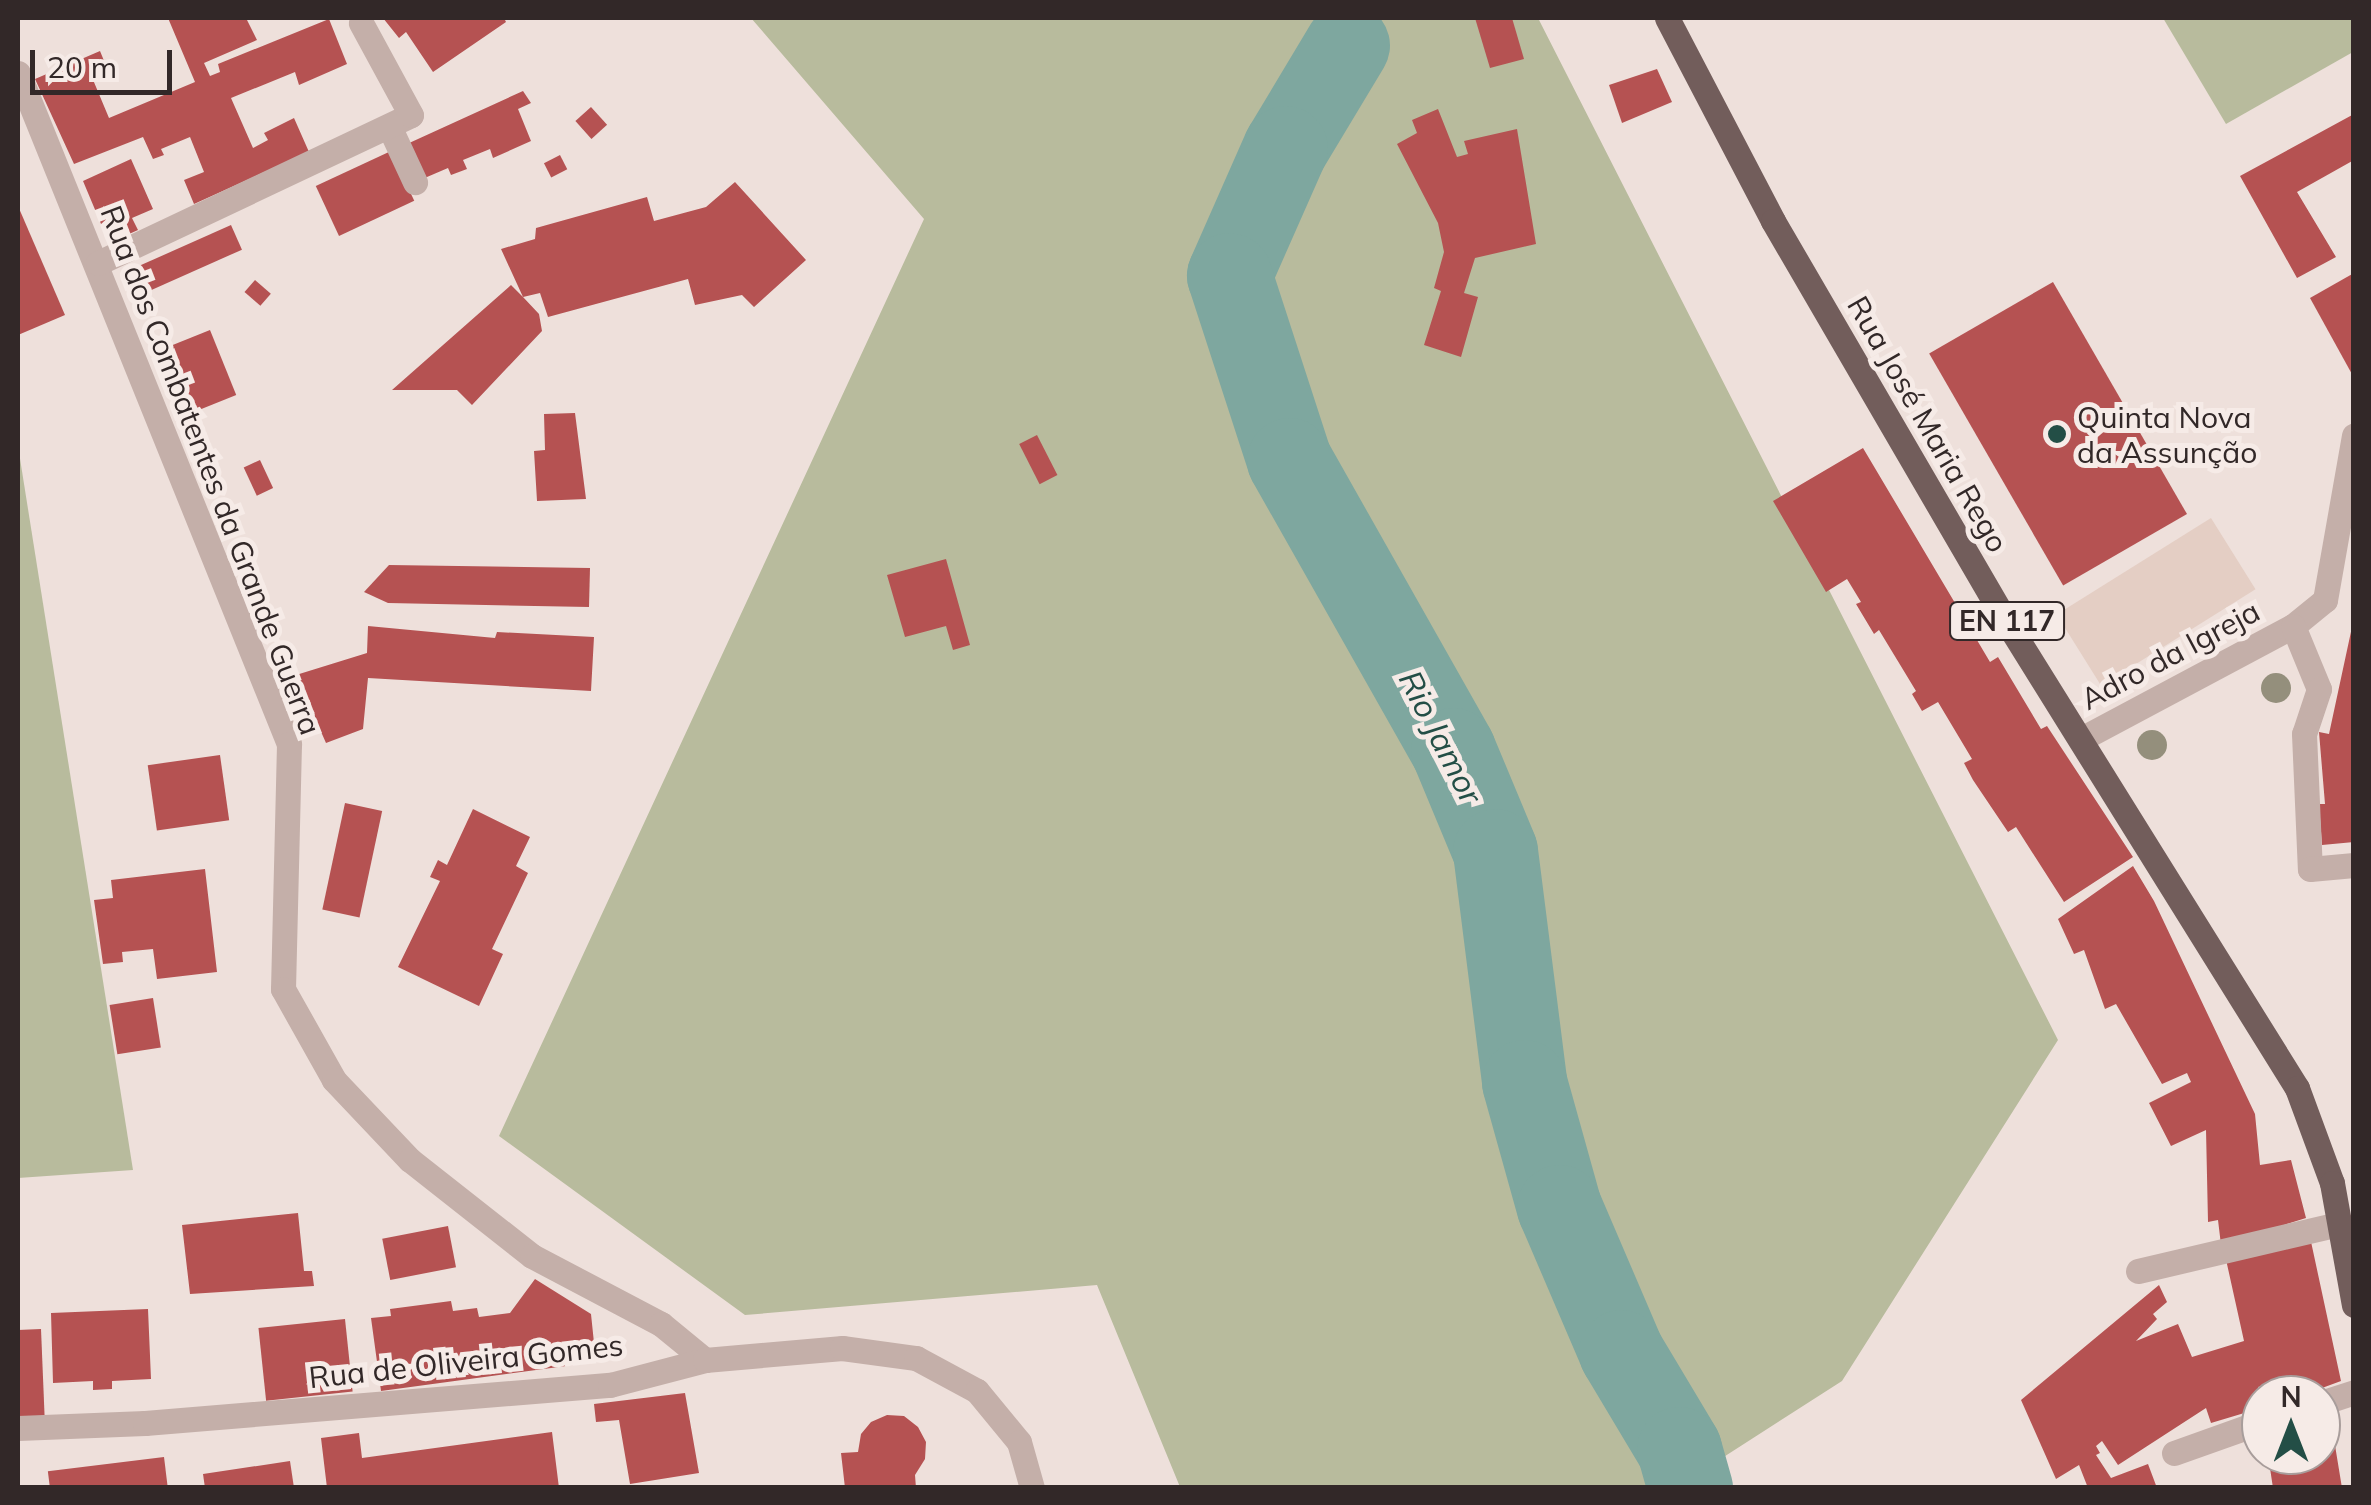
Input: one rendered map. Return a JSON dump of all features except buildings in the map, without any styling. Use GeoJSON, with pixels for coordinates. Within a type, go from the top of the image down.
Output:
{"type":"FeatureCollection","features":[{"type":"Feature","properties":{"kind":"main road","name":"Rua José Maria Rego"},"geometry":{"type":"LineString","coordinates":[[1667,18],[1773,221],[2001,613],[2297,1088],[2324,1155],[2339,1224]]}},
{"type":"Feature","properties":{"kind":"main road","name":"EN 117"},"geometry":{"type":"LineString","coordinates":[[2339,1224],[2354,1305]]}},
{"type":"Feature","properties":{"kind":"street"},"geometry":{"type":"LineString","coordinates":[[98,263],[411,115],[362,22]]}},
{"type":"Feature","properties":{"kind":"street","name":"Rua dos Combatentes da Grande Guerra"},"geometry":{"type":"LineString","coordinates":[[18,73],[98,263],[289,744],[283,989],[334,1080],[410,1160],[532,1256],[661,1324],[705,1360]]}},
{"type":"Feature","properties":{"kind":"street"},"geometry":{"type":"LineString","coordinates":[[389,126],[415,182]]}},
{"type":"Feature","properties":{"kind":"street"},"geometry":{"type":"LineString","coordinates":[[2293,626],[2325,600],[2354,436]]}},
{"type":"Feature","properties":{"kind":"street","name":"Adro da Igreja"},"geometry":{"type":"LineString","coordinates":[[2081,739],[2293,626],[2319,689],[2304,734],[2310,870],[2354,864]]}},
{"type":"Feature","properties":{"kind":"street"},"geometry":{"type":"LineString","coordinates":[[2138,1271],[2339,1224]]}},
{"type":"Feature","properties":{"kind":"street","name":"Rua de Oliveira Gomes"},"geometry":{"type":"LineString","coordinates":[[18,1428],[610,1386],[705,1360],[842,1348],[916,1358],[977,1391],[1020,1442],[1032,1488]]}},
{"type":"Feature","properties":{"kind":"street"},"geometry":{"type":"LineString","coordinates":[[2174,1454],[2241,1429]]}},
{"type":"Feature","properties":{"kind":"green space"},"geometry":{"type":"Polygon","coordinates":[[[751,18],[1538,18],[2058,1040],[1842,1381],[1677,1487],[1180,1487],[1097,1285],[745,1315],[499,1136],[924,219],[751,18]]]}},
{"type":"Feature","properties":{"kind":"green space"},"geometry":{"type":"Polygon","coordinates":[[[2163,18],[2353,18],[2353,52],[2226,124],[2163,18]]]}},
{"type":"Feature","properties":{"kind":"green space"},"geometry":{"type":"Polygon","coordinates":[[[18,446],[133,1170],[18,1178],[18,446]]]}},
{"type":"Feature","properties":{"kind":"shaded area"},"geometry":{"type":"Polygon","coordinates":[[[2211,518],[2256,589],[2101,686],[2057,614],[2211,518]]]}},
{"type":"Feature","properties":{"kind":"waterway","name":"Rio Jamor"},"geometry":{"type":"LineString","coordinates":[[1334,18],[1347,45]]}},
{"type":"Feature","properties":{"kind":"waterway","name":"Rio Jamor"},"geometry":{"type":"LineString","coordinates":[[1347,45],[1285,148],[1229,275],[1289,460],[1453,750],[1495,851],[1524,1082],[1559,1207],[1621,1352],[1679,1449],[1690,1488]]}},
{"type":"Feature","properties":{"kind":"place","name":"Quinta Nova da Assunção"},"geometry":{"type":"Point","coordinates":[2057,434]}}]}
